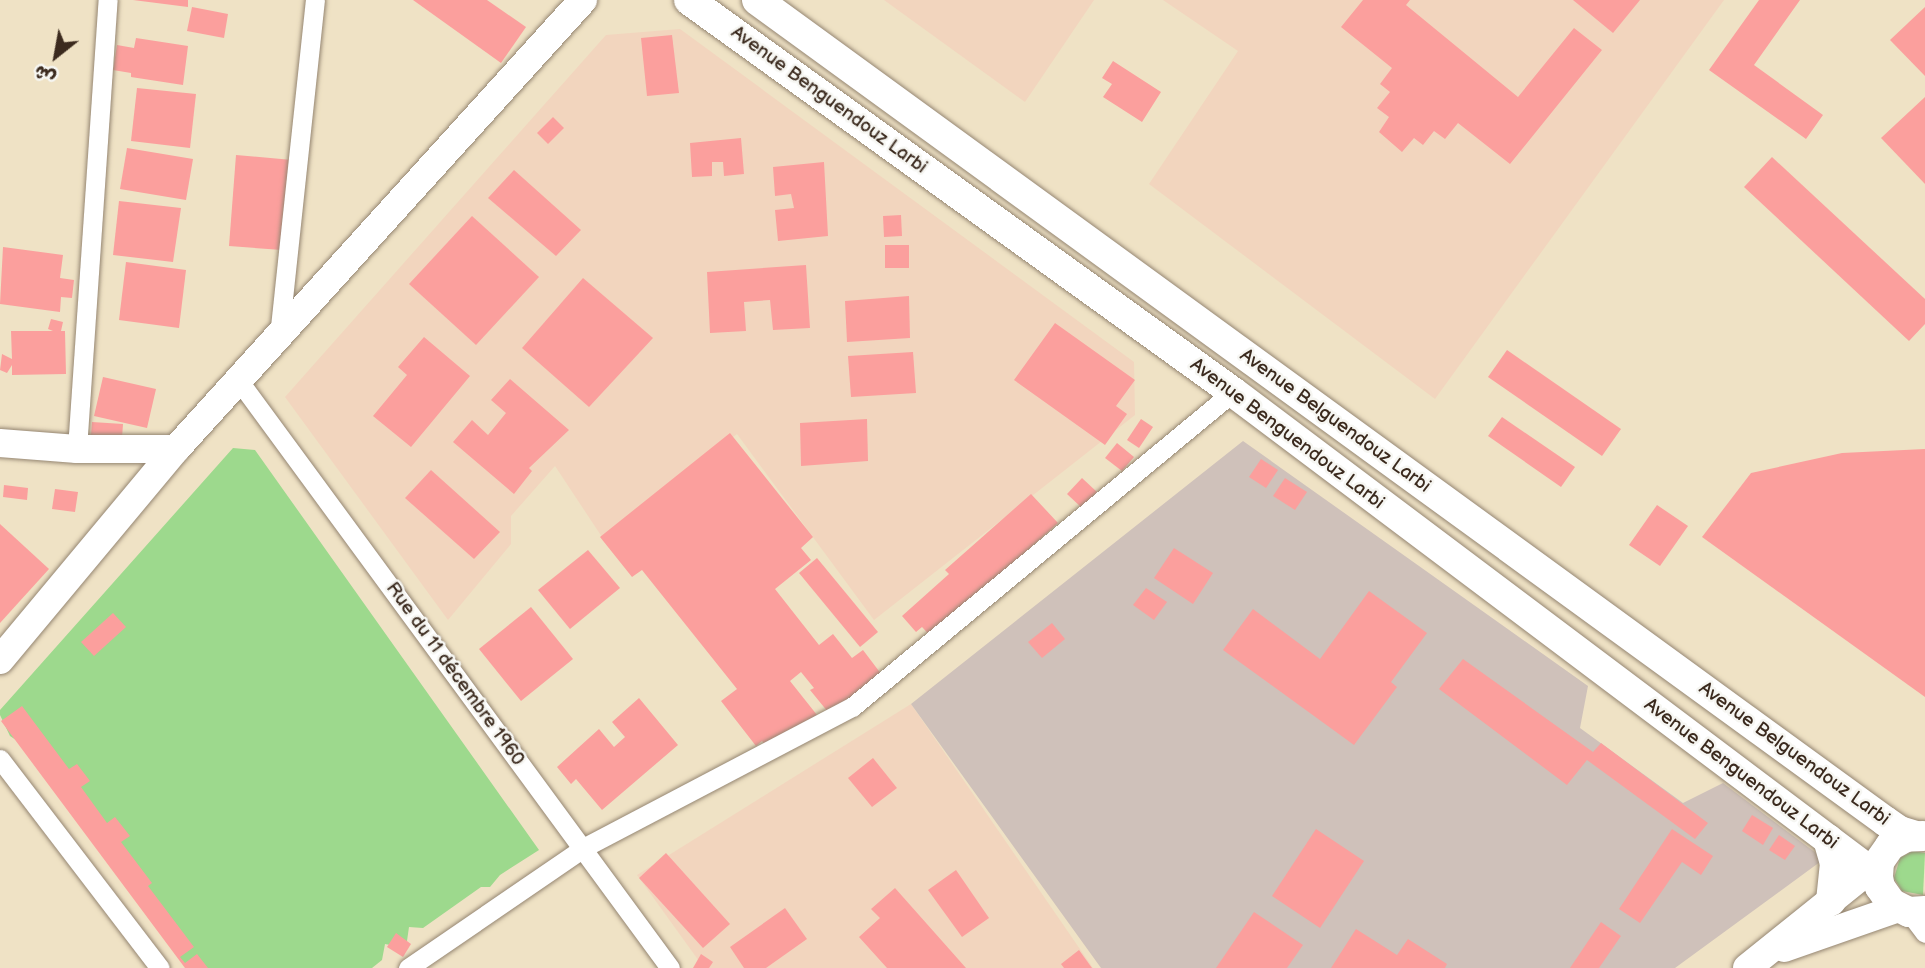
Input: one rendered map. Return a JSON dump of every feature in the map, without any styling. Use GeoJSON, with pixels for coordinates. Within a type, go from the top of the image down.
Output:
{"type":"FeatureCollection","features":[{"type":"Feature","properties":{"kind":"main road","name":"Avenue Benguendouz Larbi"},"geometry":{"type":"LineString","coordinates":[[689,0],[1233,392],[1828,839],[1875,871],[1884,895],[1914,916]]}},
{"type":"Feature","properties":{"kind":"main road","name":"Avenue Belguendouz Larbi"},"geometry":{"type":"LineString","coordinates":[[757,0],[1885,821],[1900,831],[1922,836]]}},
{"type":"Feature","properties":{"kind":"main road"},"geometry":{"type":"LineString","coordinates":[[0,660],[176,449],[577,2]]}},
{"type":"Feature","properties":{"kind":"main road"},"geometry":{"type":"LineString","coordinates":[[0,443],[77,449],[176,449]]}},
{"type":"Feature","properties":{"kind":"main road"},"geometry":{"type":"LineString","coordinates":[[1757,960],[1831,901],[1875,871],[1889,846],[1906,837],[1922,836]]}},
{"type":"Feature","properties":{"kind":"main road"},"geometry":{"type":"LineString","coordinates":[[1828,839],[1835,863],[1831,901]]}},
{"type":"Feature","properties":{"kind":"main road"},"geometry":{"type":"LineString","coordinates":[[1757,960],[1914,916]]}},
{"type":"Feature","properties":{"kind":"street"},"geometry":{"type":"LineString","coordinates":[[77,449],[108,0]]}},
{"type":"Feature","properties":{"kind":"street"},"geometry":{"type":"LineString","coordinates":[[279,337],[315,0]]}},
{"type":"Feature","properties":{"kind":"street","name":"Rue du 11 décembre 1960"},"geometry":{"type":"LineString","coordinates":[[239,381],[670,968]]}},
{"type":"Feature","properties":{"kind":"street"},"geometry":{"type":"LineString","coordinates":[[408,968],[583,848],[852,707],[1233,392]]}},
{"type":"Feature","properties":{"kind":"street"},"geometry":{"type":"LineString","coordinates":[[0,759],[160,968]]}},
{"type":"Feature","properties":{"kind":"shaded area"},"geometry":{"type":"Polygon","coordinates":[[[884,0],[1094,0],[1025,102],[884,0]]]}},
{"type":"Feature","properties":{"kind":"shaded area"},"geometry":{"type":"Polygon","coordinates":[[[1163,0],[1724,0],[1435,399],[1149,184],[1238,51],[1163,0]]]}},
{"type":"Feature","properties":{"kind":"shaded area"},"geometry":{"type":"Polygon","coordinates":[[[680,29],[1134,362],[1135,415],[874,620],[737,434],[602,537],[555,466],[511,516],[511,544],[448,620],[285,397],[606,35],[680,29]]]}},
{"type":"Feature","properties":{"kind":"shaded area"},"geometry":{"type":"Polygon","coordinates":[[[1243,441],[1588,686],[1580,728],[1683,803],[1723,783],[1824,859],[1675,968],[1101,968],[911,704],[1243,441]]]}},
{"type":"Feature","properties":{"kind":"shaded area"},"geometry":{"type":"Polygon","coordinates":[[[911,704],[1093,968],[704,968],[637,875],[911,704]]]}},
{"type":"Feature","properties":{"kind":"green space"},"geometry":{"type":"Polygon","coordinates":[[[233,448],[255,450],[539,850],[500,875],[490,887],[481,887],[423,928],[409,927],[406,948],[385,944],[382,960],[372,968],[187,968],[22,744],[10,736],[0,715],[0,710],[233,448]]]}},
{"type":"Feature","properties":{"kind":"green space"},"geometry":{"type":"Polygon","coordinates":[[[1913,851],[1925,853],[1923,895],[1902,891],[1894,878],[1900,858],[1913,851]]]}},
{"type":"Feature","properties":{"kind":"building"},"geometry":{"type":"Polygon","coordinates":[[[133,0],[188,0],[188,7],[133,0]]]}},
{"type":"Feature","properties":{"kind":"building"},"geometry":{"type":"Polygon","coordinates":[[[413,0],[487,0],[526,27],[501,63],[413,0]]]}},
{"type":"Feature","properties":{"kind":"building"},"geometry":{"type":"Polygon","coordinates":[[[1363,0],[1410,0],[1406,5],[1518,97],[1574,28],[1602,50],[1510,164],[1458,123],[1445,139],[1434,131],[1423,145],[1414,138],[1402,152],[1379,132],[1389,117],[1377,108],[1390,92],[1380,84],[1392,68],[1341,27],[1363,0]]]}},
{"type":"Feature","properties":{"kind":"building"},"geometry":{"type":"Polygon","coordinates":[[[1573,0],[1640,0],[1613,33],[1573,0]]]}},
{"type":"Feature","properties":{"kind":"building"},"geometry":{"type":"Polygon","coordinates":[[[1759,0],[1800,0],[1754,65],[1823,115],[1806,139],[1709,70],[1759,0]]]}},
{"type":"Feature","properties":{"kind":"building"},"geometry":{"type":"Polygon","coordinates":[[[192,7],[228,14],[224,38],[187,31],[192,7]]]}},
{"type":"Feature","properties":{"kind":"building"},"geometry":{"type":"Polygon","coordinates":[[[1925,7],[1925,76],[1890,40],[1925,7]]]}},
{"type":"Feature","properties":{"kind":"building"},"geometry":{"type":"Polygon","coordinates":[[[672,35],[679,93],[647,96],[641,38],[672,35]]]}},
{"type":"Feature","properties":{"kind":"building"},"geometry":{"type":"Polygon","coordinates":[[[136,38],[188,46],[183,85],[131,77],[131,73],[113,70],[117,45],[134,48],[136,38]]]}},
{"type":"Feature","properties":{"kind":"building"},"geometry":{"type":"Polygon","coordinates":[[[1113,61],[1161,92],[1142,122],[1103,97],[1112,84],[1102,78],[1113,61]]]}},
{"type":"Feature","properties":{"kind":"building"},"geometry":{"type":"Polygon","coordinates":[[[137,88],[196,94],[190,148],[131,141],[137,88]]]}},
{"type":"Feature","properties":{"kind":"building"},"geometry":{"type":"Polygon","coordinates":[[[1925,97],[1925,184],[1881,138],[1925,97]]]}},
{"type":"Feature","properties":{"kind":"building"},"geometry":{"type":"Polygon","coordinates":[[[553,117],[564,128],[548,144],[537,133],[553,117]]]}},
{"type":"Feature","properties":{"kind":"building"},"geometry":{"type":"Polygon","coordinates":[[[741,138],[744,174],[724,176],[723,162],[712,162],[712,176],[692,177],[690,143],[741,138]]]}},
{"type":"Feature","properties":{"kind":"building"},"geometry":{"type":"Polygon","coordinates":[[[127,148],[193,159],[186,200],[120,189],[127,148]]]}},
{"type":"Feature","properties":{"kind":"building"},"geometry":{"type":"Polygon","coordinates":[[[236,155],[292,160],[282,250],[229,246],[236,155]]]}},
{"type":"Feature","properties":{"kind":"building"},"geometry":{"type":"Polygon","coordinates":[[[1772,157],[1925,299],[1925,324],[1909,341],[1744,187],[1772,157]]]}},
{"type":"Feature","properties":{"kind":"building"},"geometry":{"type":"Polygon","coordinates":[[[824,162],[828,236],[778,241],[775,210],[794,208],[791,194],[775,196],[773,167],[824,162]]]}},
{"type":"Feature","properties":{"kind":"building"},"geometry":{"type":"Polygon","coordinates":[[[514,170],[581,230],[556,256],[488,198],[514,170]]]}},
{"type":"Feature","properties":{"kind":"building"},"geometry":{"type":"Polygon","coordinates":[[[119,201],[181,208],[173,262],[113,255],[119,201]]]}},
{"type":"Feature","properties":{"kind":"building"},"geometry":{"type":"Polygon","coordinates":[[[901,215],[902,236],[884,237],[883,216],[901,215]]]}},
{"type":"Feature","properties":{"kind":"building"},"geometry":{"type":"Polygon","coordinates":[[[472,216],[539,277],[476,345],[409,284],[472,216]]]}},
{"type":"Feature","properties":{"kind":"building"},"geometry":{"type":"Polygon","coordinates":[[[885,245],[909,245],[909,268],[885,268],[885,245]]]}},
{"type":"Feature","properties":{"kind":"building"},"geometry":{"type":"Polygon","coordinates":[[[3,247],[63,255],[60,278],[74,280],[72,298],[61,297],[60,312],[0,304],[3,247]]]}},
{"type":"Feature","properties":{"kind":"building"},"geometry":{"type":"Polygon","coordinates":[[[126,262],[186,270],[179,328],[119,320],[126,262]]]}},
{"type":"Feature","properties":{"kind":"building"},"geometry":{"type":"Polygon","coordinates":[[[806,265],[810,328],[773,330],[770,300],[744,302],[746,331],[710,333],[707,272],[806,265]]]}},
{"type":"Feature","properties":{"kind":"building"},"geometry":{"type":"Polygon","coordinates":[[[583,278],[653,338],[589,407],[522,348],[583,278]]]}},
{"type":"Feature","properties":{"kind":"building"},"geometry":{"type":"Polygon","coordinates":[[[909,296],[910,338],[847,342],[845,301],[909,296]]]}},
{"type":"Feature","properties":{"kind":"building"},"geometry":{"type":"Polygon","coordinates":[[[51,319],[63,322],[61,331],[65,331],[66,374],[12,375],[12,365],[7,373],[0,370],[2,354],[12,359],[11,331],[53,331],[48,329],[51,319]]]}},
{"type":"Feature","properties":{"kind":"building"},"geometry":{"type":"Polygon","coordinates":[[[1055,323],[1135,380],[1116,406],[1127,414],[1105,445],[1014,380],[1055,323]]]}},
{"type":"Feature","properties":{"kind":"building"},"geometry":{"type":"Polygon","coordinates":[[[424,337],[470,376],[411,447],[373,416],[407,375],[398,367],[424,337]]]}},
{"type":"Feature","properties":{"kind":"building"},"geometry":{"type":"Polygon","coordinates":[[[1507,350],[1621,429],[1602,456],[1488,377],[1507,350]]]}},
{"type":"Feature","properties":{"kind":"building"},"geometry":{"type":"Polygon","coordinates":[[[913,352],[916,393],[851,397],[848,356],[913,352]]]}},
{"type":"Feature","properties":{"kind":"building"},"geometry":{"type":"Polygon","coordinates":[[[103,377],[156,389],[147,428],[94,416],[103,377]]]}},
{"type":"Feature","properties":{"kind":"building"},"geometry":{"type":"Polygon","coordinates":[[[510,379],[569,430],[529,468],[532,471],[514,494],[453,442],[472,420],[488,435],[506,413],[491,400],[510,379]]]}},
{"type":"Feature","properties":{"kind":"building"},"geometry":{"type":"Polygon","coordinates":[[[1502,417],[1575,467],[1561,487],[1488,436],[1502,417]]]}},
{"type":"Feature","properties":{"kind":"building"},"geometry":{"type":"Polygon","coordinates":[[[867,419],[868,461],[801,466],[800,423],[867,419]]]}},
{"type":"Feature","properties":{"kind":"building"},"geometry":{"type":"Polygon","coordinates":[[[1141,419],[1153,427],[1139,448],[1127,440],[1141,419]]]}},
{"type":"Feature","properties":{"kind":"building"},"geometry":{"type":"Polygon","coordinates":[[[92,422],[123,424],[122,438],[91,435],[92,422]]]}},
{"type":"Feature","properties":{"kind":"building"},"geometry":{"type":"Polygon","coordinates":[[[730,433],[813,537],[801,548],[811,560],[775,589],[819,645],[833,634],[852,658],[863,650],[888,683],[837,723],[810,690],[814,688],[801,672],[790,681],[817,715],[771,752],[762,741],[756,746],[721,701],[737,689],[642,570],[632,577],[600,537],[730,433]]]}},
{"type":"Feature","properties":{"kind":"building"},"geometry":{"type":"Polygon","coordinates":[[[1117,443],[1134,457],[1122,471],[1105,458],[1117,443]]]}},
{"type":"Feature","properties":{"kind":"building"},"geometry":{"type":"Polygon","coordinates":[[[1925,449],[1925,697],[1702,537],[1751,473],[1842,453],[1925,449]]]}},
{"type":"Feature","properties":{"kind":"building"},"geometry":{"type":"Polygon","coordinates":[[[1261,459],[1278,470],[1266,488],[1249,477],[1261,459]]]}},
{"type":"Feature","properties":{"kind":"building"},"geometry":{"type":"Polygon","coordinates":[[[431,470],[500,532],[474,559],[405,498],[431,470]]]}},
{"type":"Feature","properties":{"kind":"building"},"geometry":{"type":"Polygon","coordinates":[[[1082,478],[1097,492],[1082,508],[1067,494],[1082,478]]]}},
{"type":"Feature","properties":{"kind":"building"},"geometry":{"type":"Polygon","coordinates":[[[1285,478],[1307,492],[1295,510],[1273,496],[1285,478]]]}},
{"type":"Feature","properties":{"kind":"building"},"geometry":{"type":"Polygon","coordinates":[[[4,485],[28,488],[27,500],[3,497],[4,485]]]}},
{"type":"Feature","properties":{"kind":"building"},"geometry":{"type":"Polygon","coordinates":[[[55,489],[78,492],[75,512],[52,509],[55,489]]]}},
{"type":"Feature","properties":{"kind":"building"},"geometry":{"type":"Polygon","coordinates":[[[1031,494],[1058,523],[947,622],[937,643],[922,627],[916,632],[902,616],[949,574],[945,570],[1031,494]]]}},
{"type":"Feature","properties":{"kind":"building"},"geometry":{"type":"Polygon","coordinates":[[[1657,505],[1688,526],[1660,566],[1629,545],[1657,505]]]}},
{"type":"Feature","properties":{"kind":"building"},"geometry":{"type":"Polygon","coordinates":[[[0,524],[49,569],[0,623],[0,524]]]}},
{"type":"Feature","properties":{"kind":"building"},"geometry":{"type":"Polygon","coordinates":[[[1174,548],[1213,573],[1193,604],[1154,578],[1174,548]]]}},
{"type":"Feature","properties":{"kind":"building"},"geometry":{"type":"Polygon","coordinates":[[[588,550],[620,588],[570,629],[538,590],[588,550]]]}},
{"type":"Feature","properties":{"kind":"building"},"geometry":{"type":"Polygon","coordinates":[[[817,558],[878,632],[860,647],[799,573],[817,558]]]}},
{"type":"Feature","properties":{"kind":"building"},"geometry":{"type":"Polygon","coordinates":[[[1146,588],[1167,602],[1154,620],[1133,605],[1146,588]]]}},
{"type":"Feature","properties":{"kind":"building"},"geometry":{"type":"Polygon","coordinates":[[[1369,591],[1427,633],[1391,682],[1397,687],[1354,745],[1223,650],[1253,609],[1320,659],[1369,591]]]}},
{"type":"Feature","properties":{"kind":"building"},"geometry":{"type":"Polygon","coordinates":[[[531,607],[573,659],[521,701],[479,649],[531,607]]]}},
{"type":"Feature","properties":{"kind":"building"},"geometry":{"type":"Polygon","coordinates":[[[113,613],[126,627],[94,656],[81,642],[113,613]]]}},
{"type":"Feature","properties":{"kind":"building"},"geometry":{"type":"Polygon","coordinates":[[[1052,623],[1065,639],[1042,658],[1028,642],[1052,623]]]}},
{"type":"Feature","properties":{"kind":"building"},"geometry":{"type":"Polygon","coordinates":[[[1463,659],[1593,752],[1601,743],[1708,823],[1695,839],[1587,760],[1567,785],[1439,689],[1463,659]]]}},
{"type":"Feature","properties":{"kind":"building"},"geometry":{"type":"Polygon","coordinates":[[[639,698],[678,745],[602,810],[576,779],[571,784],[557,767],[599,729],[614,747],[625,737],[612,722],[639,698]]]}},
{"type":"Feature","properties":{"kind":"building"},"geometry":{"type":"Polygon","coordinates":[[[22,706],[69,769],[77,764],[90,781],[81,787],[107,823],[115,817],[130,836],[121,842],[152,883],[148,886],[194,947],[180,957],[185,963],[197,954],[208,968],[185,968],[1,721],[22,706]]]}},
{"type":"Feature","properties":{"kind":"building"},"geometry":{"type":"Polygon","coordinates":[[[873,758],[897,788],[872,807],[848,778],[873,758]]]}},
{"type":"Feature","properties":{"kind":"building"},"geometry":{"type":"Polygon","coordinates":[[[1752,815],[1773,828],[1763,845],[1742,831],[1752,815]]]}},
{"type":"Feature","properties":{"kind":"building"},"geometry":{"type":"Polygon","coordinates":[[[1316,829],[1364,861],[1320,928],[1272,896],[1316,829]]]}},
{"type":"Feature","properties":{"kind":"building"},"geometry":{"type":"Polygon","coordinates":[[[1672,829],[1713,856],[1701,875],[1682,862],[1640,923],[1619,909],[1672,829]]]}},
{"type":"Feature","properties":{"kind":"building"},"geometry":{"type":"Polygon","coordinates":[[[1779,835],[1795,846],[1785,860],[1769,850],[1779,835]]]}},
{"type":"Feature","properties":{"kind":"building"},"geometry":{"type":"Polygon","coordinates":[[[666,853],[730,924],[703,948],[639,878],[666,853]]]}},
{"type":"Feature","properties":{"kind":"building"},"geometry":{"type":"Polygon","coordinates":[[[956,870],[989,918],[962,937],[928,890],[956,870]]]}},
{"type":"Feature","properties":{"kind":"building"},"geometry":{"type":"Polygon","coordinates":[[[895,888],[966,968],[887,968],[859,937],[880,918],[871,909],[895,888]]]}},
{"type":"Feature","properties":{"kind":"building"},"geometry":{"type":"Polygon","coordinates":[[[785,908],[807,939],[766,968],[744,968],[730,947],[785,908]]]}},
{"type":"Feature","properties":{"kind":"building"},"geometry":{"type":"Polygon","coordinates":[[[1254,912],[1303,945],[1287,968],[1216,968],[1254,912]]]}},
{"type":"Feature","properties":{"kind":"building"},"geometry":{"type":"Polygon","coordinates":[[[1601,922],[1621,936],[1599,968],[1570,968],[1601,922]]]}},
{"type":"Feature","properties":{"kind":"building"},"geometry":{"type":"Polygon","coordinates":[[[1356,929],[1397,955],[1408,939],[1447,964],[1445,968],[1331,968],[1356,929]]]}},
{"type":"Feature","properties":{"kind":"building"},"geometry":{"type":"Polygon","coordinates":[[[396,933],[411,944],[403,957],[387,947],[396,933]]]}},
{"type":"Feature","properties":{"kind":"building"},"geometry":{"type":"Polygon","coordinates":[[[1079,950],[1092,968],[1064,968],[1061,964],[1079,950]]]}},
{"type":"Feature","properties":{"kind":"building"},"geometry":{"type":"Polygon","coordinates":[[[701,954],[713,962],[709,968],[693,968],[701,954]]]}}]}
